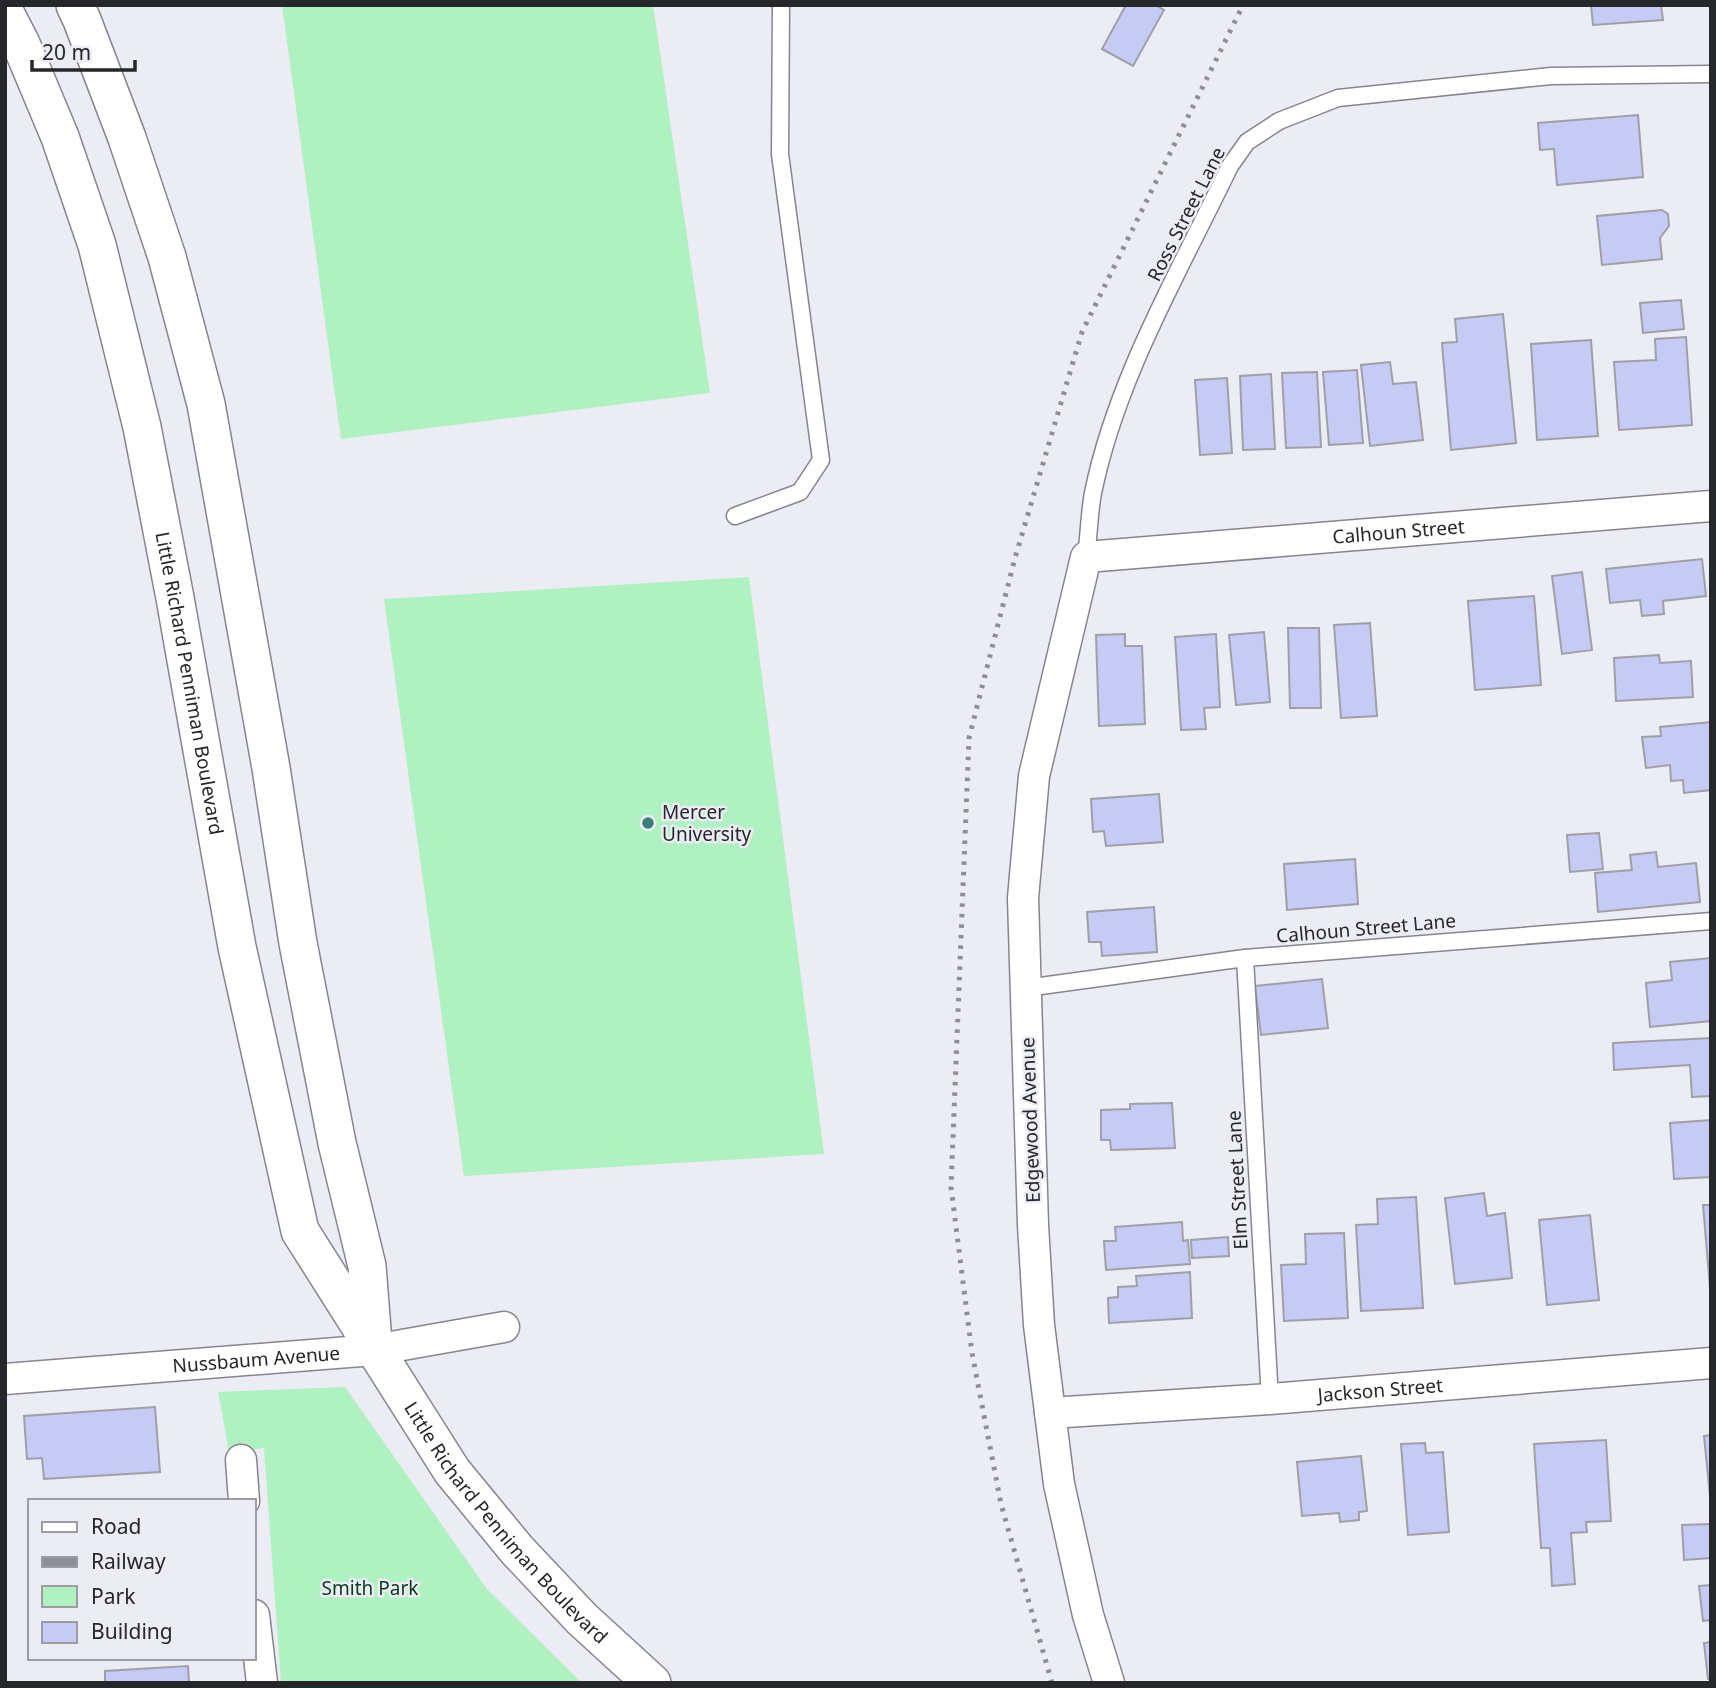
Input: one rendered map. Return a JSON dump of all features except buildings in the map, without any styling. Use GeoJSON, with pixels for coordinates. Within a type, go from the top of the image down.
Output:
{"type":"FeatureCollection","features":[{"type":"Feature","properties":{"kind":"street","name":"Little Richard Penniman Boulevard"},"geometry":{"type":"LineString","coordinates":[[75,5],[127,138],[167,257],[206,404],[271,768],[298,943],[337,1143],[367,1266],[374,1350]]}},
{"type":"Feature","properties":{"kind":"street","name":"Little Richard Penniman Boulevard"},"geometry":{"type":"LineString","coordinates":[[5,13],[60,137],[97,244],[142,427],[237,947],[300,1231],[452,1471],[517,1550],[582,1619],[652,1683]]}},
{"type":"Feature","properties":{"kind":"street","name":"Calhoun Street"},"geometry":{"type":"LineString","coordinates":[[1086,557],[1711,506]]}},
{"type":"Feature","properties":{"kind":"street","name":"Edgewood Avenue"},"geometry":{"type":"LineString","coordinates":[[1086,557],[1034,776],[1023,898],[1033,1225],[1039,1325],[1062,1497],[1088,1615],[1109,1683]]}},
{"type":"Feature","properties":{"kind":"street","name":"Nussbaum Avenue"},"geometry":{"type":"LineString","coordinates":[[5,1379],[374,1350],[504,1326]]}},
{"type":"Feature","properties":{"kind":"street","name":"Jackson Street"},"geometry":{"type":"LineString","coordinates":[[1050,1413],[1711,1363]]}},
{"type":"Feature","properties":{"kind":"street"},"geometry":{"type":"LineString","coordinates":[[241,1460],[244,1499]]}},
{"type":"Feature","properties":{"kind":"street"},"geometry":{"type":"LineString","coordinates":[[256,1632],[262,1683]]}},
{"type":"Feature","properties":{"kind":"lane"},"geometry":{"type":"LineString","coordinates":[[735,516],[800,492],[821,460],[780,154],[781,5]]}},
{"type":"Feature","properties":{"kind":"lane","name":"Ross Street Lane"},"geometry":{"type":"LineString","coordinates":[[1086,557],[1093,493],[1113,420],[1129,375],[1230,166],[1247,142],[1279,121],[1338,98],[1551,76],[1711,74]]}},
{"type":"Feature","properties":{"kind":"lane","name":"Calhoun Street Lane"},"geometry":{"type":"LineString","coordinates":[[1026,988],[1245,958],[1711,921]]}},
{"type":"Feature","properties":{"kind":"lane","name":"Elm Street Lane"},"geometry":{"type":"LineString","coordinates":[[1245,958],[1270,1398]]}},
{"type":"Feature","properties":{"kind":"green space"},"geometry":{"type":"Polygon","coordinates":[[[282,5],[653,5],[710,393],[341,439],[282,5]]]}},
{"type":"Feature","properties":{"kind":"green space"},"geometry":{"type":"Polygon","coordinates":[[[749,577],[824,1154],[464,1176],[384,599],[749,577]]]}},
{"type":"Feature","properties":{"kind":"green space","name":"Smith Park"},"geometry":{"type":"Polygon","coordinates":[[[345,1387],[487,1589],[582,1683],[281,1683],[264,1448],[229,1452],[218,1392],[345,1387]]]}},
{"type":"Feature","properties":{"kind":"railway"},"geometry":{"type":"LineString","coordinates":[[1052,1683],[1001,1504],[972,1353],[951,1187],[969,738],[1015,558],[1082,332],[1243,5]]}},
{"type":"Feature","properties":{"kind":"place","name":"Mercer University"},"geometry":{"type":"Point","coordinates":[648,823]}}]}
